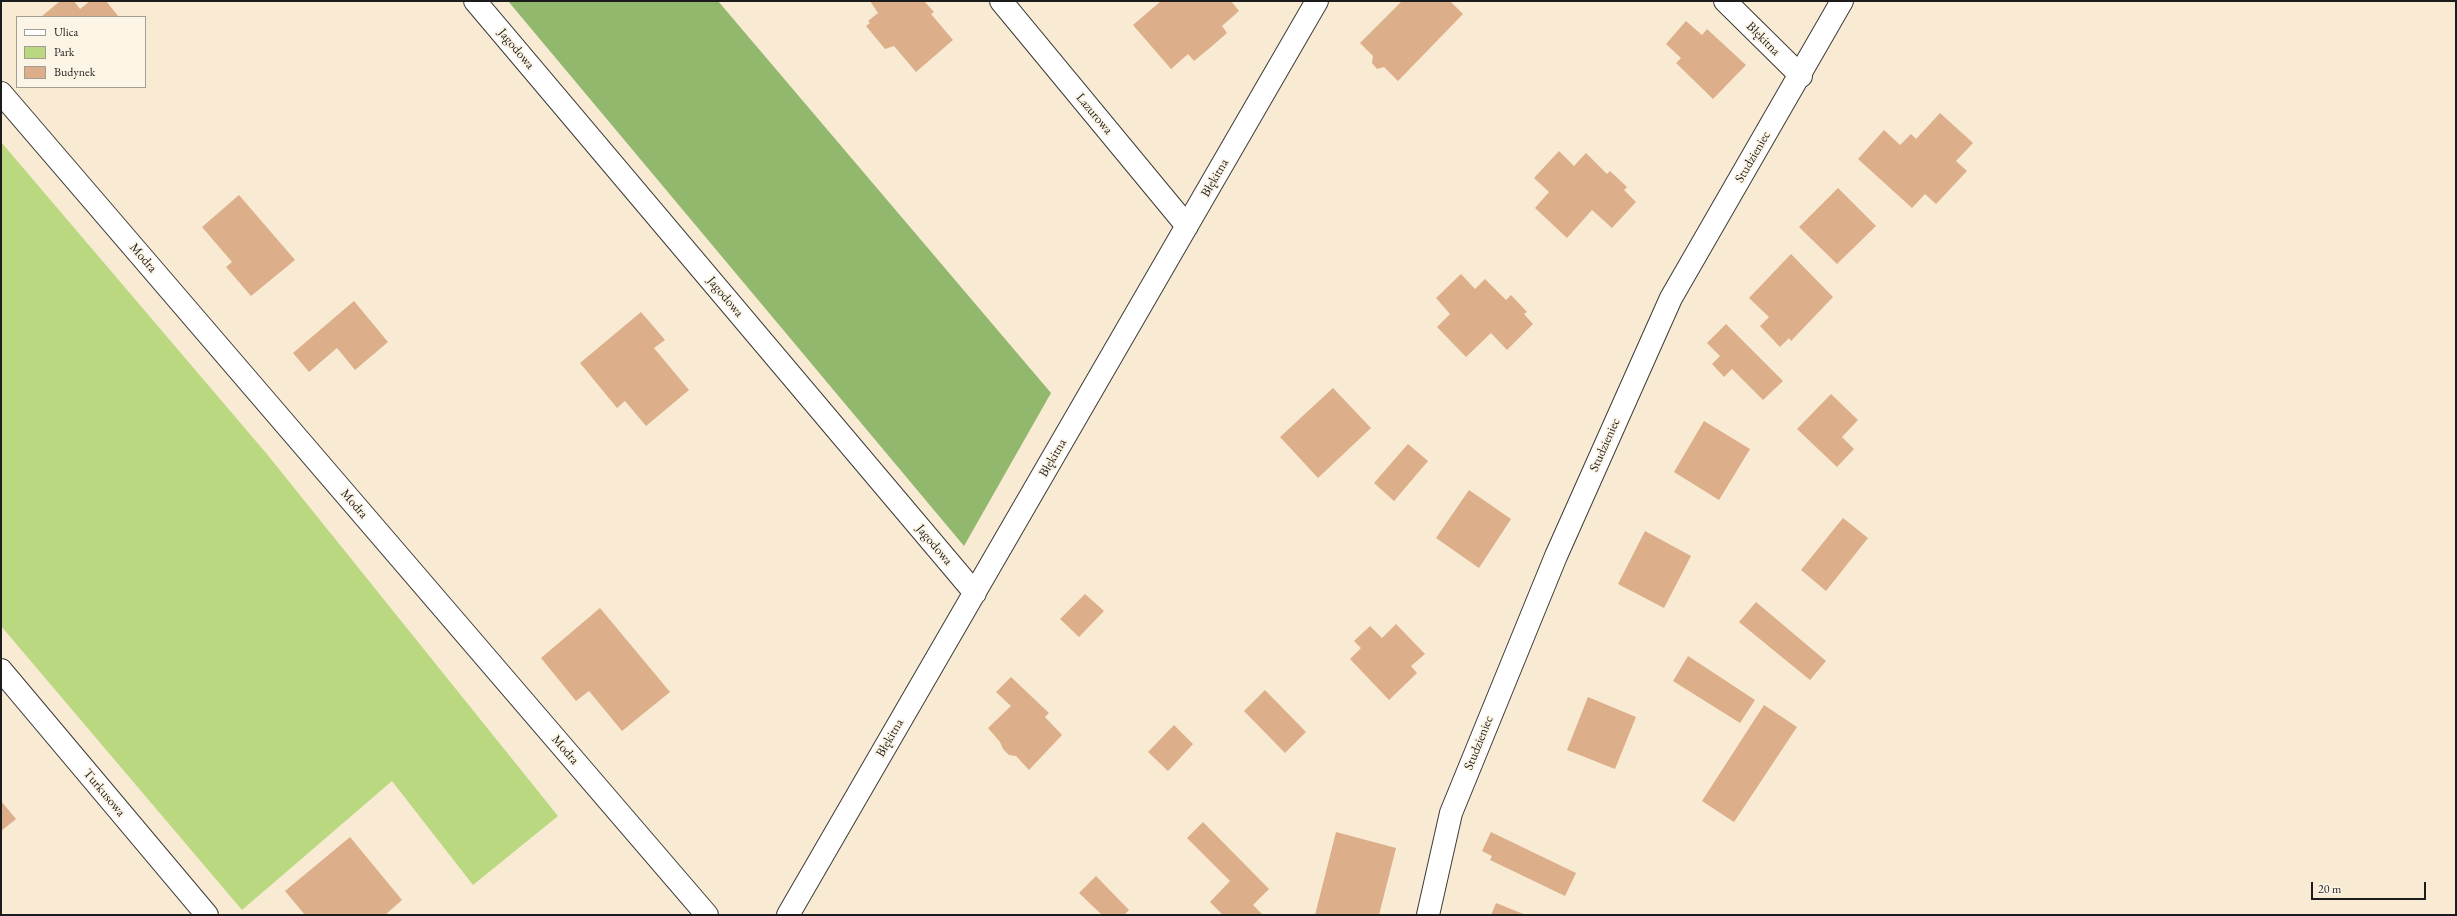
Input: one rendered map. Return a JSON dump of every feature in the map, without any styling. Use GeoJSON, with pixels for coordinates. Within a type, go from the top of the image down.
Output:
{"type":"FeatureCollection","features":[{"type":"Feature","properties":{"kind":"street","name":"Jagodowa"},"geometry":{"type":"LineString","coordinates":[[475,1],[975,593]]}},
{"type":"Feature","properties":{"kind":"street","name":"Lazurowa"},"geometry":{"type":"LineString","coordinates":[[1001,1],[1187,226]]}},
{"type":"Feature","properties":{"kind":"street","name":"Błękitna"},"geometry":{"type":"LineString","coordinates":[[788,915],[1317,1]]}},
{"type":"Feature","properties":{"kind":"street","name":"Błękitna"},"geometry":{"type":"LineString","coordinates":[[1725,1],[1801,76]]}},
{"type":"Feature","properties":{"kind":"street","name":"Studzieniec"},"geometry":{"type":"LineString","coordinates":[[1428,915],[1451,813],[1556,556],[1671,298],[1801,76],[1842,1]]}},
{"type":"Feature","properties":{"kind":"street","name":"Modra"},"geometry":{"type":"LineString","coordinates":[[1,94],[707,915]]}},
{"type":"Feature","properties":{"kind":"street","name":"Turkusowa"},"geometry":{"type":"LineString","coordinates":[[1,670],[208,915]]}},
{"type":"Feature","properties":{"kind":"green space"},"geometry":{"type":"Polygon","coordinates":[[[508,1],[718,1],[1051,393],[964,546],[508,1]]]}},
{"type":"Feature","properties":{"kind":"green space"},"geometry":{"type":"Polygon","coordinates":[[[1,142],[266,453],[558,816],[473,885],[392,781],[242,910],[1,626],[1,142]]]}},
{"type":"Feature","properties":{"kind":"building"},"geometry":{"type":"Polygon","coordinates":[[[60,1],[74,1],[80,9],[90,1],[106,1],[118,16],[42,16],[60,1]]]}},
{"type":"Feature","properties":{"kind":"building"},"geometry":{"type":"Polygon","coordinates":[[[870,1],[924,1],[934,12],[931,14],[953,40],[916,72],[894,46],[885,49],[866,26],[870,23],[868,21],[878,13],[870,1]]]}},
{"type":"Feature","properties":{"kind":"building"},"geometry":{"type":"Polygon","coordinates":[[[1161,1],[1231,1],[1239,11],[1222,26],[1227,33],[1211,47],[1194,61],[1188,54],[1171,69],[1133,25],[1161,1]]]}},
{"type":"Feature","properties":{"kind":"building"},"geometry":{"type":"Polygon","coordinates":[[[1402,1],[1450,1],[1463,14],[1398,81],[1384,67],[1377,69],[1372,63],[1373,56],[1360,43],[1402,1]]]}},
{"type":"Feature","properties":{"kind":"building"},"geometry":{"type":"Polygon","coordinates":[[[1686,21],[1702,35],[1707,29],[1746,65],[1713,99],[1676,63],[1681,58],[1666,44],[1686,21]]]}},
{"type":"Feature","properties":{"kind":"building"},"geometry":{"type":"Polygon","coordinates":[[[1940,113],[1973,143],[1956,161],[1967,171],[1936,204],[1925,194],[1912,208],[1858,159],[1884,130],[1900,145],[1911,134],[1916,139],[1940,113]]]}},
{"type":"Feature","properties":{"kind":"building"},"geometry":{"type":"Polygon","coordinates":[[[1559,151],[1574,166],[1586,153],[1607,174],[1610,171],[1627,187],[1624,190],[1636,202],[1612,228],[1592,210],[1567,238],[1535,208],[1549,192],[1534,178],[1559,151]]]}},
{"type":"Feature","properties":{"kind":"building"},"geometry":{"type":"Polygon","coordinates":[[[1838,188],[1876,226],[1837,264],[1799,227],[1838,188]]]}},
{"type":"Feature","properties":{"kind":"building"},"geometry":{"type":"Polygon","coordinates":[[[239,195],[295,260],[251,296],[226,267],[232,262],[202,227],[239,195]]]}},
{"type":"Feature","properties":{"kind":"building"},"geometry":{"type":"Polygon","coordinates":[[[1791,254],[1833,297],[1791,341],[1789,338],[1780,347],[1760,326],[1769,317],[1749,298],[1791,254]]]}},
{"type":"Feature","properties":{"kind":"building"},"geometry":{"type":"Polygon","coordinates":[[[1461,274],[1475,289],[1485,279],[1506,300],[1511,295],[1527,312],[1524,314],[1533,324],[1507,350],[1491,333],[1466,357],[1437,327],[1450,314],[1436,298],[1461,274]]]}},
{"type":"Feature","properties":{"kind":"building"},"geometry":{"type":"Polygon","coordinates":[[[354,301],[388,342],[355,370],[337,348],[309,372],[293,353],[354,301]]]}},
{"type":"Feature","properties":{"kind":"building"},"geometry":{"type":"Polygon","coordinates":[[[641,312],[665,340],[654,348],[689,390],[646,426],[625,401],[617,408],[580,363],[641,312]]]}},
{"type":"Feature","properties":{"kind":"building"},"geometry":{"type":"Polygon","coordinates":[[[1726,324],[1783,381],[1763,400],[1732,369],[1724,377],[1712,364],[1720,356],[1707,343],[1726,324]]]}},
{"type":"Feature","properties":{"kind":"building"},"geometry":{"type":"Polygon","coordinates":[[[1333,388],[1371,428],[1318,478],[1280,437],[1333,388]]]}},
{"type":"Feature","properties":{"kind":"building"},"geometry":{"type":"Polygon","coordinates":[[[1831,394],[1858,420],[1842,437],[1854,449],[1837,467],[1797,429],[1831,394]]]}},
{"type":"Feature","properties":{"kind":"building"},"geometry":{"type":"Polygon","coordinates":[[[1704,421],[1750,449],[1719,500],[1674,472],[1704,421]]]}},
{"type":"Feature","properties":{"kind":"building"},"geometry":{"type":"Polygon","coordinates":[[[1408,444],[1428,461],[1394,501],[1374,483],[1408,444]]]}},
{"type":"Feature","properties":{"kind":"building"},"geometry":{"type":"Polygon","coordinates":[[[1469,490],[1511,519],[1479,568],[1436,538],[1469,490]]]}},
{"type":"Feature","properties":{"kind":"building"},"geometry":{"type":"Polygon","coordinates":[[[1843,518],[1868,538],[1826,591],[1801,570],[1843,518]]]}},
{"type":"Feature","properties":{"kind":"building"},"geometry":{"type":"Polygon","coordinates":[[[1645,531],[1691,556],[1664,608],[1618,584],[1645,531]]]}},
{"type":"Feature","properties":{"kind":"building"},"geometry":{"type":"Polygon","coordinates":[[[1085,594],[1104,611],[1079,637],[1060,619],[1085,594]]]}},
{"type":"Feature","properties":{"kind":"building"},"geometry":{"type":"Polygon","coordinates":[[[1756,602],[1826,661],[1810,680],[1739,622],[1756,602]]]}},
{"type":"Feature","properties":{"kind":"building"},"geometry":{"type":"Polygon","coordinates":[[[600,608],[670,692],[622,731],[589,691],[576,701],[541,658],[600,608]]]}},
{"type":"Feature","properties":{"kind":"building"},"geometry":{"type":"Polygon","coordinates":[[[1396,624],[1425,654],[1411,666],[1417,673],[1389,700],[1350,659],[1361,648],[1354,641],[1370,626],[1382,638],[1396,624]]]}},
{"type":"Feature","properties":{"kind":"building"},"geometry":{"type":"Polygon","coordinates":[[[1688,656],[1755,700],[1740,723],[1673,681],[1688,656]]]}},
{"type":"Feature","properties":{"kind":"building"},"geometry":{"type":"Polygon","coordinates":[[[1011,677],[1049,713],[1045,717],[1062,735],[1029,770],[1016,756],[1009,755],[1003,749],[1000,742],[988,728],[1011,706],[996,692],[1011,677]]]}},
{"type":"Feature","properties":{"kind":"building"},"geometry":{"type":"Polygon","coordinates":[[[1265,690],[1306,732],[1285,753],[1244,711],[1265,690]]]}},
{"type":"Feature","properties":{"kind":"building"},"geometry":{"type":"Polygon","coordinates":[[[1588,697],[1636,717],[1615,769],[1567,750],[1588,697]]]}},
{"type":"Feature","properties":{"kind":"building"},"geometry":{"type":"Polygon","coordinates":[[[1764,705],[1797,727],[1734,822],[1702,801],[1764,705]]]}},
{"type":"Feature","properties":{"kind":"building"},"geometry":{"type":"Polygon","coordinates":[[[1174,725],[1193,744],[1168,771],[1148,752],[1174,725]]]}},
{"type":"Feature","properties":{"kind":"building"},"geometry":{"type":"Polygon","coordinates":[[[1,801],[16,819],[1,831],[1,801]]]}},
{"type":"Feature","properties":{"kind":"building"},"geometry":{"type":"Polygon","coordinates":[[[1203,822],[1269,889],[1253,905],[1263,915],[1223,915],[1210,902],[1230,881],[1187,838],[1203,822]]]}},
{"type":"Feature","properties":{"kind":"building"},"geometry":{"type":"Polygon","coordinates":[[[1336,832],[1396,848],[1379,915],[1315,915],[1336,832]]]}},
{"type":"Feature","properties":{"kind":"building"},"geometry":{"type":"Polygon","coordinates":[[[1491,832],[1576,873],[1565,896],[1490,860],[1492,856],[1482,851],[1491,832]]]}},
{"type":"Feature","properties":{"kind":"building"},"geometry":{"type":"Polygon","coordinates":[[[350,837],[402,900],[385,915],[305,915],[285,891],[350,837]]]}},
{"type":"Feature","properties":{"kind":"building"},"geometry":{"type":"Polygon","coordinates":[[[1096,876],[1129,910],[1124,915],[1102,915],[1079,893],[1096,876]]]}},
{"type":"Feature","properties":{"kind":"building"},"geometry":{"type":"Polygon","coordinates":[[[1496,903],[1526,915],[1491,915],[1496,903]]]}}]}
